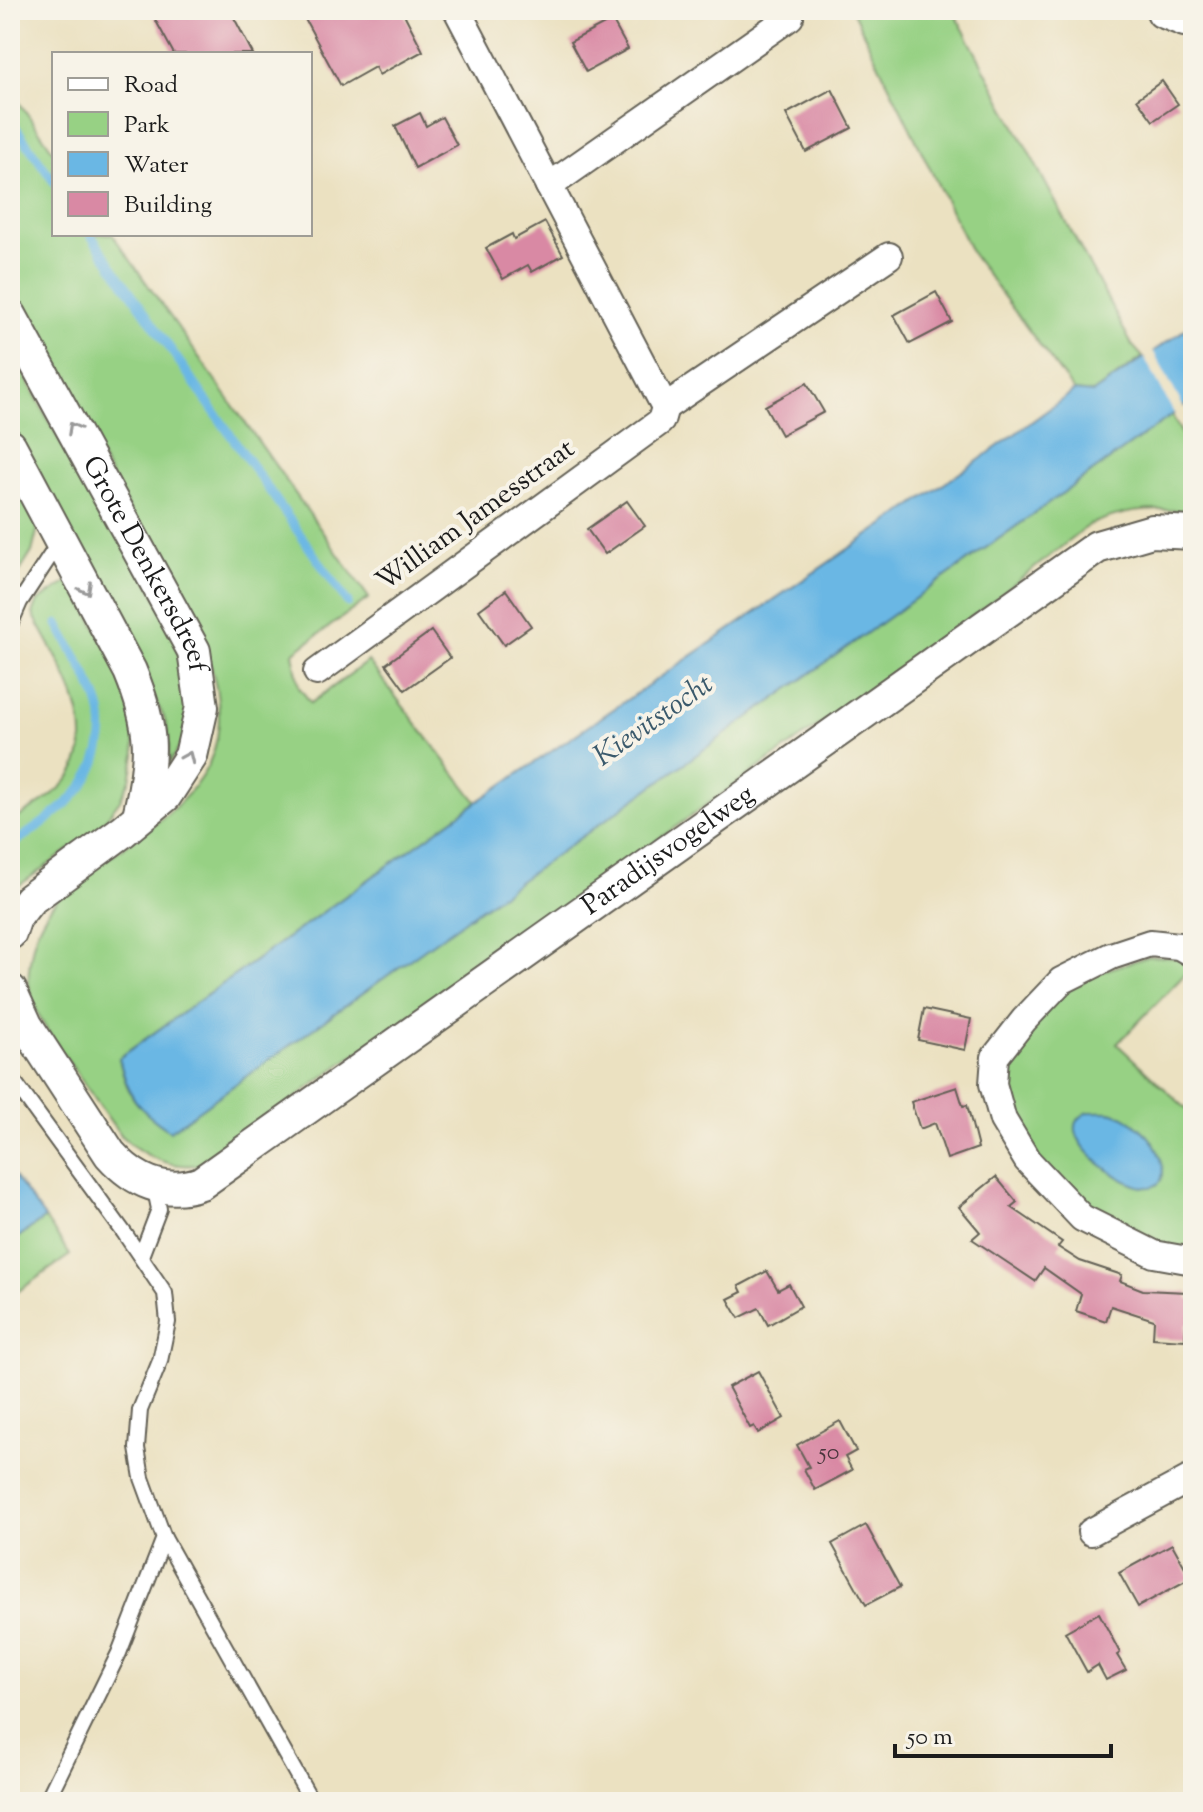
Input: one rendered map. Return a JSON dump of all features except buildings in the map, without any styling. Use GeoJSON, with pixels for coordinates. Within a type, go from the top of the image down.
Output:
{"type":"FeatureCollection","features":[{"type":"Feature","properties":{"kind":"street"},"geometry":{"type":"LineString","coordinates":[[457,10],[665,407]]}},
{"type":"Feature","properties":{"kind":"street"},"geometry":{"type":"LineString","coordinates":[[1159,10],[1161,14],[1184,23],[1193,19]]}},
{"type":"Feature","properties":{"kind":"street"},"geometry":{"type":"LineString","coordinates":[[549,186],[790,17]]}},
{"type":"Feature","properties":{"kind":"street","name":"William Jamesstraat"},"geometry":{"type":"LineString","coordinates":[[317,672],[661,421],[665,407],[889,256]]}},
{"type":"Feature","properties":{"kind":"street","name":"Grote Denkersdreef"},"geometry":{"type":"LineString","coordinates":[[10,315],[194,651],[202,707],[191,756],[165,796],[19,907],[10,933]]}},
{"type":"Feature","properties":{"kind":"street","name":"Grote Denkersdreef"},"geometry":{"type":"LineString","coordinates":[[10,446],[130,671],[143,702],[150,734],[151,768],[139,816]]}},
{"type":"Feature","properties":{"kind":"street","name":"Paradijsvogelweg"},"geometry":{"type":"LineString","coordinates":[[154,1185],[186,1189],[201,1183],[1097,547],[1152,531],[1193,533]]}},
{"type":"Feature","properties":{"kind":"street"},"geometry":{"type":"LineString","coordinates":[[1193,954],[1179,946],[1150,943],[1111,956],[1061,981],[995,1057],[993,1084],[1003,1120],[1027,1160],[1082,1218],[1154,1254],[1193,1261]]}},
{"type":"Feature","properties":{"kind":"street"},"geometry":{"type":"LineString","coordinates":[[10,990],[26,1025],[110,1154],[125,1171],[154,1185]]}},
{"type":"Feature","properties":{"kind":"street"},"geometry":{"type":"LineString","coordinates":[[1091,1532],[1193,1477]]}},
{"type":"Feature","properties":{"kind":"lane"},"geometry":{"type":"LineString","coordinates":[[10,625],[20,602],[60,541]]}},
{"type":"Feature","properties":{"kind":"lane"},"geometry":{"type":"LineString","coordinates":[[10,1076],[165,1293],[168,1322],[160,1361],[140,1410],[137,1448],[142,1478],[164,1538],[312,1802]]}},
{"type":"Feature","properties":{"kind":"lane"},"geometry":{"type":"LineString","coordinates":[[141,1256],[159,1209],[154,1185]]}},
{"type":"Feature","properties":{"kind":"lane"},"geometry":{"type":"LineString","coordinates":[[46,1802],[119,1653],[164,1538]]}},
{"type":"Feature","properties":{"kind":"green space"},"geometry":{"type":"Polygon","coordinates":[[[852,10],[953,10],[1132,345],[1143,357],[1093,393],[1074,391],[972,254],[852,10]]]}},
{"type":"Feature","properties":{"kind":"green space"},"geometry":{"type":"Polygon","coordinates":[[[10,89],[52,149],[52,236],[113,236],[369,598],[293,653],[299,687],[311,703],[368,661],[477,802],[119,1058],[135,1101],[170,1130],[1172,415],[1187,444],[1188,479],[1184,511],[1135,512],[1089,525],[984,608],[326,1075],[210,1162],[174,1164],[151,1157],[121,1136],[47,1031],[29,986],[29,968],[41,923],[56,901],[86,874],[154,825],[198,782],[211,758],[218,730],[218,697],[208,657],[10,288],[10,89]]]}},
{"type":"Feature","properties":{"kind":"green space"},"geometry":{"type":"Polygon","coordinates":[[[10,348],[71,462],[127,545],[175,630],[190,729],[169,764],[169,738],[164,717],[10,428],[10,348]]]}},
{"type":"Feature","properties":{"kind":"green space"},"geometry":{"type":"Polygon","coordinates":[[[10,464],[40,520],[32,552],[15,579],[10,570],[10,464]]]}},
{"type":"Feature","properties":{"kind":"green space"},"geometry":{"type":"Polygon","coordinates":[[[71,580],[131,693],[135,755],[130,780],[120,800],[98,829],[10,892],[10,823],[60,789],[72,774],[80,755],[82,735],[72,692],[33,614],[38,601],[71,580]]]}},
{"type":"Feature","properties":{"kind":"green space"},"geometry":{"type":"Polygon","coordinates":[[[1150,956],[1178,958],[1193,966],[1117,1044],[1193,1115],[1193,1251],[1158,1246],[1082,1206],[1043,1167],[1006,1106],[1004,1063],[1057,998],[1096,973],[1150,956]]]}},
{"type":"Feature","properties":{"kind":"green space"},"geometry":{"type":"Polygon","coordinates":[[[45,1218],[70,1255],[10,1297],[10,1243],[45,1218]]]}},
{"type":"Feature","properties":{"kind":"water","name":"Kievitstocht"},"geometry":{"type":"Polygon","coordinates":[[[1193,324],[1193,400],[170,1131],[149,1116],[136,1101],[119,1058],[477,802],[979,460],[1074,391],[1093,393],[1193,324]]]}},
{"type":"Feature","properties":{"kind":"water"},"geometry":{"type":"Polygon","coordinates":[[[1089,1112],[1119,1115],[1145,1133],[1154,1143],[1161,1160],[1163,1176],[1160,1182],[1143,1187],[1132,1184],[1091,1156],[1076,1131],[1078,1120],[1089,1112]]]}},
{"type":"Feature","properties":{"kind":"water"},"geometry":{"type":"Polygon","coordinates":[[[10,1171],[45,1218],[10,1243],[10,1171]]]}},
{"type":"Feature","properties":{"kind":"pier"},"geometry":{"type":"Polygon","coordinates":[[[1151,347],[1185,410],[1176,417],[1142,353],[1151,347]]]}},
{"type":"Feature","properties":{"kind":"waterway"},"geometry":{"type":"LineString","coordinates":[[10,119],[52,179]]}},
{"type":"Feature","properties":{"kind":"waterway"},"geometry":{"type":"LineString","coordinates":[[91,236],[348,603]]}},
{"type":"Feature","properties":{"kind":"waterway"},"geometry":{"type":"LineString","coordinates":[[10,846],[69,801],[91,773],[98,756],[102,733],[99,705],[58,624]]}}]}
